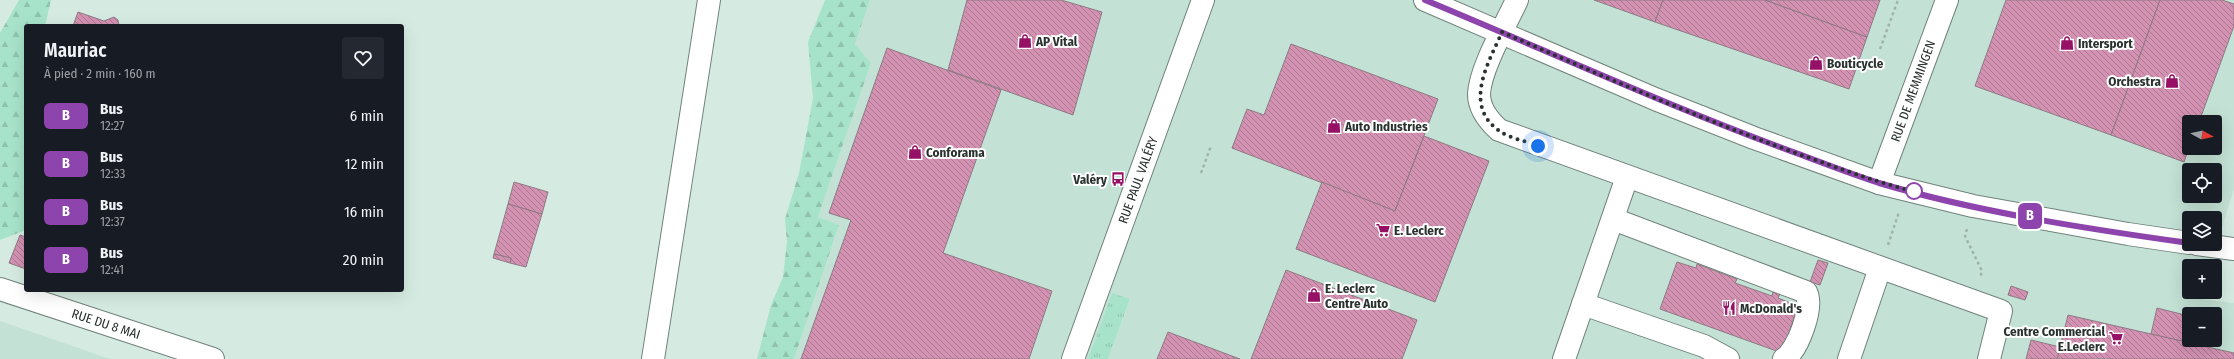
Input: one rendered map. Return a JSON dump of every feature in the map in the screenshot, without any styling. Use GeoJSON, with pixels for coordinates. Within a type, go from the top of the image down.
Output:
{"type":"FeatureCollection","features":[{"type":"Feature","properties":{"kind":"main road"},"geometry":{"type":"LineString","coordinates":[[654,359],[709,0]]}},
{"type":"Feature","properties":{"kind":"main road","name":"RUE PAUL VALÉRY"},"geometry":{"type":"LineString","coordinates":[[1073,359],[1203,0]]}},
{"type":"Feature","properties":{"kind":"main road"},"geometry":{"type":"LineString","coordinates":[[1425,0],[1655,99],[1754,138],[1879,183],[1973,206],[2128,234],[2182,242]]}},
{"type":"Feature","properties":{"kind":"main road"},"geometry":{"type":"LineString","coordinates":[[1517,0],[1483,75],[1479,94],[1489,121],[1498,130],[2001,311],[1989,359]]}},
{"type":"Feature","properties":{"kind":"main road","name":"RUE DE MEMMINGEN"},"geometry":{"type":"LineString","coordinates":[[1879,183],[1947,0]]}},
{"type":"Feature","properties":{"kind":"main road"},"geometry":{"type":"LineString","coordinates":[[1564,359],[1628,177]]}},
{"type":"Feature","properties":{"kind":"main road"},"geometry":{"type":"LineString","coordinates":[[1613,219],[1806,292],[1809,298],[1809,305],[1801,334],[1789,356],[1784,359]]}},
{"type":"Feature","properties":{"kind":"main road"},"geometry":{"type":"LineString","coordinates":[[2222,247],[2234,249]]}},
{"type":"Feature","properties":{"kind":"main road"},"geometry":{"type":"LineString","coordinates":[[1849,359],[1880,268]]}},
{"type":"Feature","properties":{"kind":"main road","name":"RUE DU 8 MAI"},"geometry":{"type":"LineString","coordinates":[[0,289],[212,359]]}},
{"type":"Feature","properties":{"kind":"main road"},"geometry":{"type":"LineString","coordinates":[[1583,304],[1704,346],[1728,359]]}},
{"type":"Feature","properties":{"kind":"path"},"geometry":{"type":"LineString","coordinates":[[1880,49],[1898,0]]}},
{"type":"Feature","properties":{"kind":"path"},"geometry":{"type":"LineString","coordinates":[[1201,173],[1211,146]]}},
{"type":"Feature","properties":{"kind":"path"},"geometry":{"type":"LineString","coordinates":[[1889,241],[1896,218]]}},
{"type":"Feature","properties":{"kind":"path"},"geometry":{"type":"LineString","coordinates":[[1966,236],[1982,271]]}},
{"type":"Feature","properties":{"kind":"shaded area"},"geometry":{"type":"Polygon","coordinates":[[[870,0],[2234,0],[2234,189],[2222,228],[2222,211],[2182,211],[2182,251],[2215,251],[2212,259],[2182,259],[2182,299],[2200,299],[2234,303],[2234,359],[1108,359],[1130,300],[1112,293],[1088,359],[794,359],[839,226],[818,217],[871,63],[855,44],[870,0]]]}},
{"type":"Feature","properties":{"kind":"shaded area"},"geometry":{"type":"Polygon","coordinates":[[[0,321],[110,359],[0,359],[0,321]]]}},
{"type":"Feature","properties":{"kind":"green space"},"geometry":{"type":"Polygon","coordinates":[[[19,0],[51,0],[45,24],[24,24],[24,231],[0,240],[0,33],[19,0]]]}},
{"type":"Feature","properties":{"kind":"green space"},"geometry":{"type":"Polygon","coordinates":[[[825,0],[870,0],[855,44],[871,63],[818,217],[839,225],[794,359],[757,359],[771,305],[783,277],[787,242],[785,219],[799,173],[813,98],[808,42],[825,0]]]}},
{"type":"Feature","properties":{"kind":"green space"},"geometry":{"type":"Polygon","coordinates":[[[1112,293],[1130,299],[1108,359],[1088,359],[1112,293]]]}},
{"type":"Feature","properties":{"kind":"building","name":"AP Vital"},"geometry":{"type":"Polygon","coordinates":[[[967,0],[1061,0],[1102,12],[1073,115],[948,70],[967,0]]]}},
{"type":"Feature","properties":{"kind":"building"},"geometry":{"type":"Polygon","coordinates":[[[1594,0],[1663,0],[1655,22],[1594,0]]]}},
{"type":"Feature","properties":{"kind":"building","name":"Bouticycle"},"geometry":{"type":"Polygon","coordinates":[[[1663,0],[1765,0],[1867,37],[1849,89],[1655,22],[1663,0]]]}},
{"type":"Feature","properties":{"kind":"building"},"geometry":{"type":"Polygon","coordinates":[[[1765,0],[1880,0],[1867,37],[1765,0]]]}},
{"type":"Feature","properties":{"kind":"building","name":"Intersport"},"geometry":{"type":"Polygon","coordinates":[[[2006,0],[2160,0],[2111,135],[1975,86],[2006,0]]]}},
{"type":"Feature","properties":{"kind":"building","name":"Orchestra"},"geometry":{"type":"Polygon","coordinates":[[[2160,0],[2222,0],[2234,4],[2234,26],[2202,115],[2182,115],[2182,155],[2186,155],[2184,162],[2111,135],[2160,0]]]}},
{"type":"Feature","properties":{"kind":"building"},"geometry":{"type":"Polygon","coordinates":[[[78,12],[104,21],[114,17],[118,20],[119,24],[74,24],[78,12]]]}},
{"type":"Feature","properties":{"kind":"building","name":"Auto Industries"},"geometry":{"type":"Polygon","coordinates":[[[1291,44],[1438,99],[1395,211],[1232,148],[1247,109],[1264,115],[1291,44]]]}},
{"type":"Feature","properties":{"kind":"building","name":"Conforama"},"geometry":{"type":"Polygon","coordinates":[[[887,48],[1001,90],[943,253],[1052,291],[1029,359],[801,359],[851,220],[829,213],[887,48]]]}},
{"type":"Feature","properties":{"kind":"building","name":"E. Leclerc"},"geometry":{"type":"Polygon","coordinates":[[[1424,136],[1489,161],[1435,302],[1296,249],[1322,182],[1395,211],[1424,136]]]}},
{"type":"Feature","properties":{"kind":"building"},"geometry":{"type":"Polygon","coordinates":[[[514,182],[548,192],[542,214],[508,204],[514,182]]]}},
{"type":"Feature","properties":{"kind":"building"},"geometry":{"type":"Polygon","coordinates":[[[508,204],[542,214],[526,267],[510,263],[511,258],[494,254],[508,204]]]}},
{"type":"Feature","properties":{"kind":"building"},"geometry":{"type":"Polygon","coordinates":[[[20,235],[24,236],[24,268],[9,263],[20,235]]]}},
{"type":"Feature","properties":{"kind":"building"},"geometry":{"type":"Polygon","coordinates":[[[494,254],[511,258],[510,263],[493,258],[494,254]]]}},
{"type":"Feature","properties":{"kind":"building"},"geometry":{"type":"Polygon","coordinates":[[[1818,260],[1828,263],[1820,285],[1810,282],[1818,260]]]}},
{"type":"Feature","properties":{"kind":"building","name":"McDonald's"},"geometry":{"type":"Polygon","coordinates":[[[1677,262],[1696,268],[1697,264],[1737,279],[1735,283],[1772,296],[1773,292],[1780,294],[1778,298],[1798,306],[1782,353],[1660,309],[1677,262]]]}},
{"type":"Feature","properties":{"kind":"building","name":"E. Leclerc Centre Auto"},"geometry":{"type":"Polygon","coordinates":[[[1286,270],[1417,320],[1402,359],[1251,359],[1286,270]]]}},
{"type":"Feature","properties":{"kind":"building"},"geometry":{"type":"Polygon","coordinates":[[[2011,286],[2028,292],[2025,300],[2008,295],[2011,286]]]}},
{"type":"Feature","properties":{"kind":"building"},"geometry":{"type":"Polygon","coordinates":[[[2157,308],[2182,314],[2182,341],[2151,334],[2157,308]]]}},
{"type":"Feature","properties":{"kind":"building","name":"Centre Commercial E.Leclerc"},"geometry":{"type":"Polygon","coordinates":[[[2068,315],[2182,341],[2182,347],[2208,347],[2234,353],[2234,359],[2057,359],[2068,315]]]}},
{"type":"Feature","properties":{"kind":"building"},"geometry":{"type":"Polygon","coordinates":[[[1168,332],[1240,359],[1157,359],[1168,332]]]}},
{"type":"Feature","properties":{"kind":"building"},"geometry":{"type":"Polygon","coordinates":[[[2031,340],[2060,347],[2057,359],[2026,359],[2031,340]]]}},
{"type":"Feature","properties":{"kind":"bus line","name":"B"},"geometry":{"type":"LineString","coordinates":[[1425,0],[1655,99],[1754,138],[1879,183],[1973,206],[2128,234],[2182,242]]}},
{"type":"Feature","properties":{"kind":"place","name":"AP Vital"},"geometry":{"type":"Point","coordinates":[1025,41]}},
{"type":"Feature","properties":{"kind":"place","name":"Intersport"},"geometry":{"type":"Point","coordinates":[2067,43]}},
{"type":"Feature","properties":{"kind":"place","name":"Bouticycle"},"geometry":{"type":"Point","coordinates":[1816,63]}},
{"type":"Feature","properties":{"kind":"place","name":"Orchestra"},"geometry":{"type":"Point","coordinates":[2172,81]}},
{"type":"Feature","properties":{"kind":"place","name":"Auto Industries"},"geometry":{"type":"Point","coordinates":[1334,126]}},
{"type":"Feature","properties":{"kind":"place","name":"Conforama"},"geometry":{"type":"Point","coordinates":[915,152]}},
{"type":"Feature","properties":{"kind":"place","name":"Valéry"},"geometry":{"type":"Point","coordinates":[1118,179]}},
{"type":"Feature","properties":{"kind":"place","name":"E. Leclerc"},"geometry":{"type":"Point","coordinates":[1383,230]}},
{"type":"Feature","properties":{"kind":"place","name":"E. Leclerc Centre Auto"},"geometry":{"type":"Point","coordinates":[1314,295]}},
{"type":"Feature","properties":{"kind":"place","name":"McDonald's"},"geometry":{"type":"Point","coordinates":[1729,308]}},
{"type":"Feature","properties":{"kind":"place","name":"Centre Commercial E.Leclerc"},"geometry":{"type":"Point","coordinates":[2116,338]}},
{"type":"Feature","properties":{"kind":"route"},"geometry":{"type":"LineString","coordinates":[[1538,146],[1498,130],[1489,121],[1483,108],[1479,94],[1483,75],[1502,32],[1655,99],[1754,138],[1879,183],[1920,193],[1914,191]]}}]}
